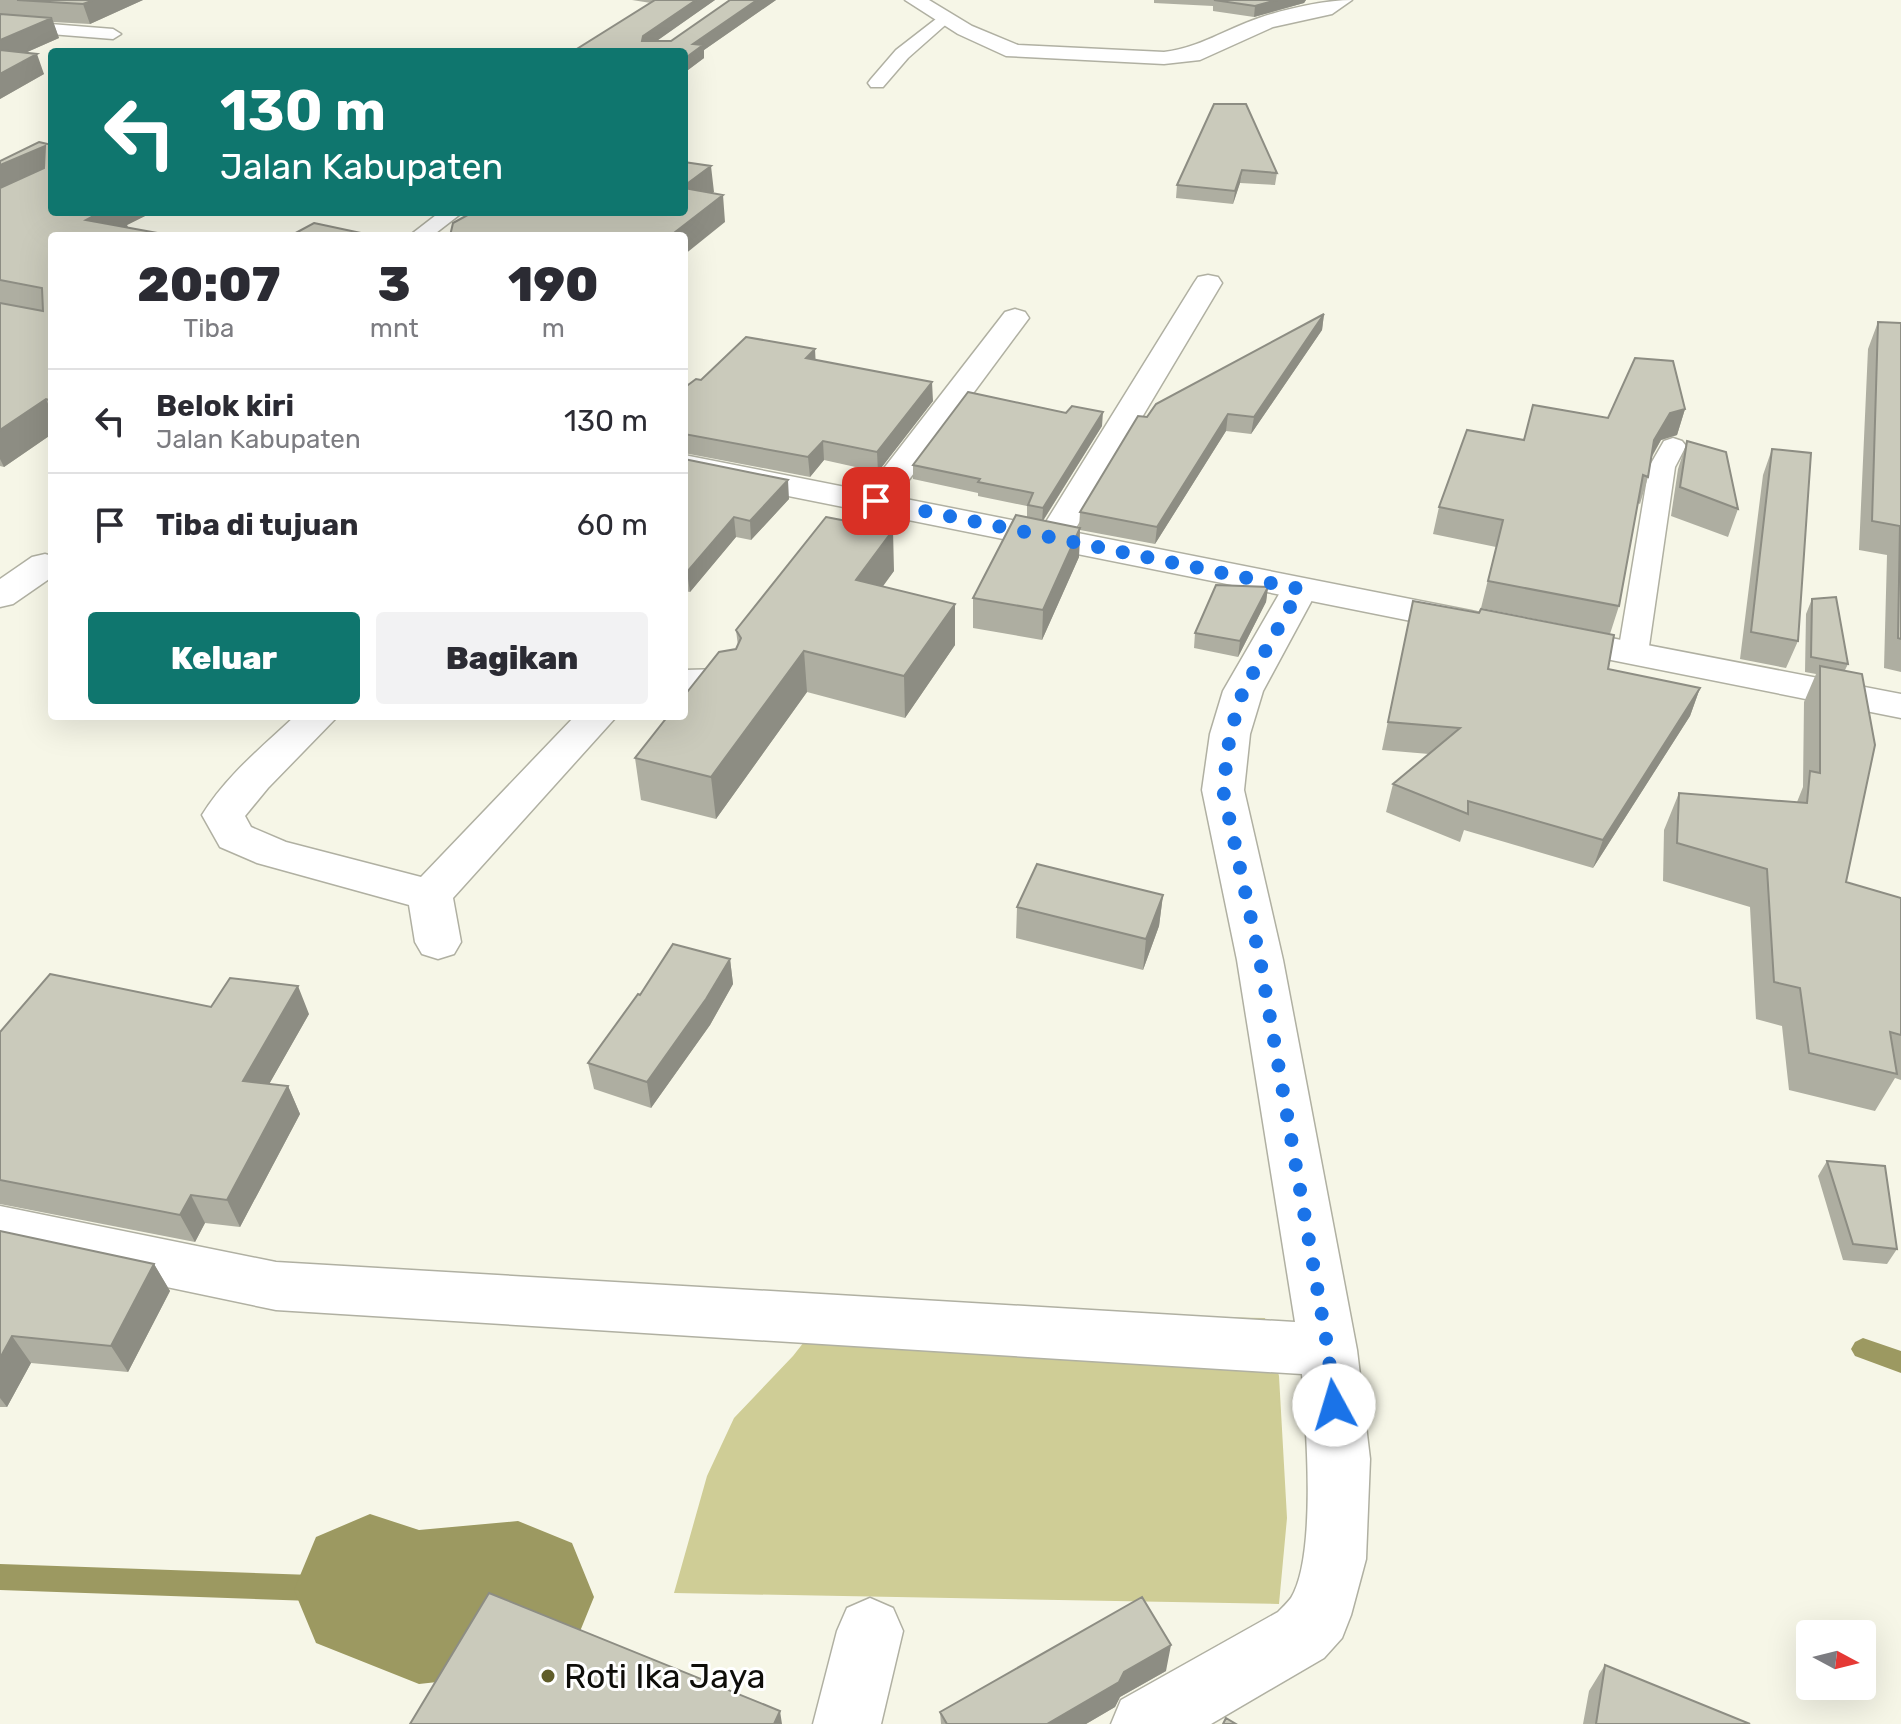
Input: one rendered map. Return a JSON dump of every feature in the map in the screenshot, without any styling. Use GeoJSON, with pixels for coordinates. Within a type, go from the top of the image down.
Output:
{"type":"FeatureCollection","features":[{"type":"Feature","properties":{"kind":"street"},"geometry":{"type":"LineString","coordinates":[[915,0],[965,30],[1014,51],[1164,58],[1192,55],[1267,22],[1325,10],[1342,0]]}},
{"type":"Feature","properties":{"kind":"street"},"geometry":{"type":"LineString","coordinates":[[1053,538],[1208,283]]}},
{"type":"Feature","properties":{"kind":"street"},"geometry":{"type":"LineString","coordinates":[[876,501],[1015,318]]}},
{"type":"Feature","properties":{"kind":"street"},"geometry":{"type":"LineString","coordinates":[[688,466],[1901,706]]}},
{"type":"Feature","properties":{"kind":"street"},"geometry":{"type":"LineString","coordinates":[[0,596],[48,565]]}},
{"type":"Feature","properties":{"kind":"street"},"geometry":{"type":"LineString","coordinates":[[1145,1724],[1301,1635],[1326,1587],[1340,1459],[1328,1350],[1260,960],[1223,790],[1230,734],[1243,691],[1300,589]]}},
{"type":"Feature","properties":{"kind":"street"},"geometry":{"type":"LineString","coordinates":[[688,682],[724,681]]}},
{"type":"Feature","properties":{"kind":"street"},"geometry":{"type":"LineString","coordinates":[[314,720],[253,778],[223,815],[235,837],[272,853],[430,895]]}},
{"type":"Feature","properties":{"kind":"street"},"geometry":{"type":"LineString","coordinates":[[430,895],[593,720]]}},
{"type":"Feature","properties":{"kind":"street"},"geometry":{"type":"LineString","coordinates":[[430,895],[438,942]]}},
{"type":"Feature","properties":{"kind":"street"},"geometry":{"type":"LineString","coordinates":[[0,1229],[276,1286],[1328,1350]]}},
{"type":"Feature","properties":{"kind":"street"},"geometry":{"type":"LineString","coordinates":[[847,1724],[870,1631]]}},
{"type":"Feature","properties":{"kind":"lane"},"geometry":{"type":"LineString","coordinates":[[877,83],[902,54],[945,17]]}},
{"type":"Feature","properties":{"kind":"lane"},"geometry":{"type":"LineString","coordinates":[[0,25],[113,34]]}},
{"type":"Feature","properties":{"kind":"lane"},"geometry":{"type":"LineString","coordinates":[[425,232],[447,216]]}},
{"type":"Feature","properties":{"kind":"lane"},"geometry":{"type":"LineString","coordinates":[[1633,653],[1662,467],[1673,446]]}},
{"type":"Feature","properties":{"kind":"shaded area"},"geometry":{"type":"Polygon","coordinates":[[[829,1310],[1265,1318],[1279,1376],[1287,1518],[1279,1604],[674,1593],[707,1476],[734,1418],[793,1356],[829,1310]]]}},
{"type":"Feature","properties":{"kind":"building"},"geometry":{"type":"Polygon","coordinates":[[[17,0],[94,0],[83,4],[17,0]]]}},
{"type":"Feature","properties":{"kind":"building"},"geometry":{"type":"Polygon","coordinates":[[[655,0],[696,0],[643,36],[642,41],[671,41],[730,0],[757,0],[693,44],[703,45],[688,56],[688,48],[578,48],[655,0]]]}},
{"type":"Feature","properties":{"kind":"building"},"geometry":{"type":"Polygon","coordinates":[[[1214,0],[1277,0],[1255,6],[1214,0]]]}},
{"type":"Feature","properties":{"kind":"building"},"geometry":{"type":"Polygon","coordinates":[[[0,14],[52,18],[0,40],[0,14]]]}},
{"type":"Feature","properties":{"kind":"building"},"geometry":{"type":"Polygon","coordinates":[[[0,50],[37,54],[0,74],[0,50]]]}},
{"type":"Feature","properties":{"kind":"building"},"geometry":{"type":"Polygon","coordinates":[[[1214,104],[1246,104],[1277,173],[1242,170],[1235,191],[1177,185],[1214,104]]]}},
{"type":"Feature","properties":{"kind":"building"},"geometry":{"type":"Polygon","coordinates":[[[39,142],[48,144],[48,216],[94,216],[86,220],[152,232],[48,232],[48,400],[0,430],[0,303],[43,311],[42,288],[0,280],[0,188],[44,168],[45,146],[0,165],[0,161],[39,142]]]}},
{"type":"Feature","properties":{"kind":"building"},"geometry":{"type":"Polygon","coordinates":[[[688,163],[711,166],[688,183],[688,163]]]}},
{"type":"Feature","properties":{"kind":"building"},"geometry":{"type":"Polygon","coordinates":[[[688,189],[723,195],[675,232],[451,232],[453,223],[466,216],[688,216],[688,189]]]}},
{"type":"Feature","properties":{"kind":"building"},"geometry":{"type":"Polygon","coordinates":[[[314,223],[356,232],[297,232],[314,223]]]}},
{"type":"Feature","properties":{"kind":"building"},"geometry":{"type":"Polygon","coordinates":[[[1324,314],[1254,417],[1228,414],[1157,527],[1080,512],[1138,416],[1147,417],[1156,404],[1324,314]]]}},
{"type":"Feature","properties":{"kind":"building"},"geometry":{"type":"Polygon","coordinates":[[[1878,322],[1901,323],[1901,639],[1898,638],[1900,526],[1872,521],[1878,322]]]}},
{"type":"Feature","properties":{"kind":"building"},"geometry":{"type":"Polygon","coordinates":[[[746,337],[815,349],[806,358],[932,382],[877,452],[823,441],[808,457],[688,435],[688,385],[696,379],[701,380],[746,337]]]}},
{"type":"Feature","properties":{"kind":"building"},"geometry":{"type":"Polygon","coordinates":[[[1635,358],[1673,361],[1685,409],[1670,413],[1654,440],[1648,477],[1643,475],[1619,606],[1488,581],[1503,520],[1439,507],[1467,430],[1524,440],[1533,405],[1608,418],[1635,358]]]}},
{"type":"Feature","properties":{"kind":"building"},"geometry":{"type":"Polygon","coordinates":[[[968,392],[1066,413],[1072,406],[1103,412],[1043,508],[1028,505],[1033,493],[913,465],[968,392]]]}},
{"type":"Feature","properties":{"kind":"building"},"geometry":{"type":"Polygon","coordinates":[[[1687,441],[1726,452],[1738,509],[1680,487],[1687,441]]]}},
{"type":"Feature","properties":{"kind":"building"},"geometry":{"type":"Polygon","coordinates":[[[1772,449],[1811,453],[1798,641],[1751,632],[1772,449]]]}},
{"type":"Feature","properties":{"kind":"building"},"geometry":{"type":"Polygon","coordinates":[[[688,460],[788,480],[750,521],[734,517],[688,571],[688,460]]]}},
{"type":"Feature","properties":{"kind":"building"},"geometry":{"type":"Polygon","coordinates":[[[1016,515],[1080,528],[1043,610],[973,598],[1016,515]]]}},
{"type":"Feature","properties":{"kind":"building"},"geometry":{"type":"Polygon","coordinates":[[[826,517],[893,530],[856,580],[955,604],[904,676],[804,651],[711,777],[635,758],[665,720],[688,720],[688,691],[719,652],[736,649],[741,638],[736,630],[826,517]]]}},
{"type":"Feature","properties":{"kind":"building"},"geometry":{"type":"Polygon","coordinates":[[[1216,585],[1268,587],[1240,641],[1195,633],[1216,585]]]}},
{"type":"Feature","properties":{"kind":"building"},"geometry":{"type":"Polygon","coordinates":[[[1836,597],[1848,664],[1811,657],[1812,599],[1836,597]]]}},
{"type":"Feature","properties":{"kind":"building"},"geometry":{"type":"Polygon","coordinates":[[[1413,601],[1479,613],[1481,609],[1614,635],[1608,669],[1700,688],[1603,840],[1468,801],[1468,814],[1393,784],[1460,728],[1388,722],[1413,601]]]}},
{"type":"Feature","properties":{"kind":"building"},"geometry":{"type":"Polygon","coordinates":[[[1820,666],[1862,674],[1875,745],[1846,882],[1901,898],[1901,1035],[1890,1032],[1897,1074],[1809,1053],[1800,988],[1774,982],[1767,869],[1677,843],[1679,793],[1807,803],[1810,771],[1820,773],[1820,666]]]}},
{"type":"Feature","properties":{"kind":"building"},"geometry":{"type":"Polygon","coordinates":[[[1037,864],[1163,895],[1146,939],[1017,907],[1037,864]]]}},
{"type":"Feature","properties":{"kind":"building"},"geometry":{"type":"Polygon","coordinates":[[[673,944],[730,959],[706,999],[647,1082],[588,1063],[640,995],[673,944]]]}},
{"type":"Feature","properties":{"kind":"building"},"geometry":{"type":"Polygon","coordinates":[[[50,974],[211,1007],[230,978],[298,986],[243,1081],[288,1086],[227,1200],[191,1195],[180,1215],[0,1180],[0,1032],[50,974]]]}},
{"type":"Feature","properties":{"kind":"building"},"geometry":{"type":"Polygon","coordinates":[[[1827,1161],[1885,1166],[1897,1249],[1853,1244],[1827,1161]]]}},
{"type":"Feature","properties":{"kind":"building"},"geometry":{"type":"Polygon","coordinates":[[[0,1231],[154,1264],[111,1346],[12,1336],[0,1358],[0,1231]]]}},
{"type":"Feature","properties":{"kind":"building"},"geometry":{"type":"Polygon","coordinates":[[[489,1593],[780,1711],[774,1724],[410,1724],[489,1593]]]}},
{"type":"Feature","properties":{"kind":"building"},"geometry":{"type":"Polygon","coordinates":[[[1142,1597],[1171,1645],[1124,1672],[1119,1682],[1047,1724],[947,1724],[940,1712],[1142,1597]]]}},
{"type":"Feature","properties":{"kind":"building"},"geometry":{"type":"Polygon","coordinates":[[[1605,1665],[1750,1724],[1596,1724],[1605,1665]]]}},
{"type":"Feature","properties":{"kind":"waterway"},"geometry":{"type":"LineString","coordinates":[[1863,1349],[1901,1362]]}},
{"type":"Feature","properties":{"kind":"waterway"},"geometry":{"type":"LineString","coordinates":[[0,1577],[370,1590]]}},
{"type":"Feature","properties":{"kind":"waterway"},"geometry":{"type":"LineString","coordinates":[[370,1590],[419,1607],[518,1597]]}},
{"type":"Feature","properties":{"kind":"place","name":"Roti Ika Jaya"},"geometry":{"type":"Point","coordinates":[548,1676]}},
{"type":"Feature","properties":{"kind":"route"},"geometry":{"type":"LineString","coordinates":[[876,501],[1300,589],[1243,691],[1230,734],[1223,790],[1260,960],[1328,1350],[1334,1405]]}}]}
